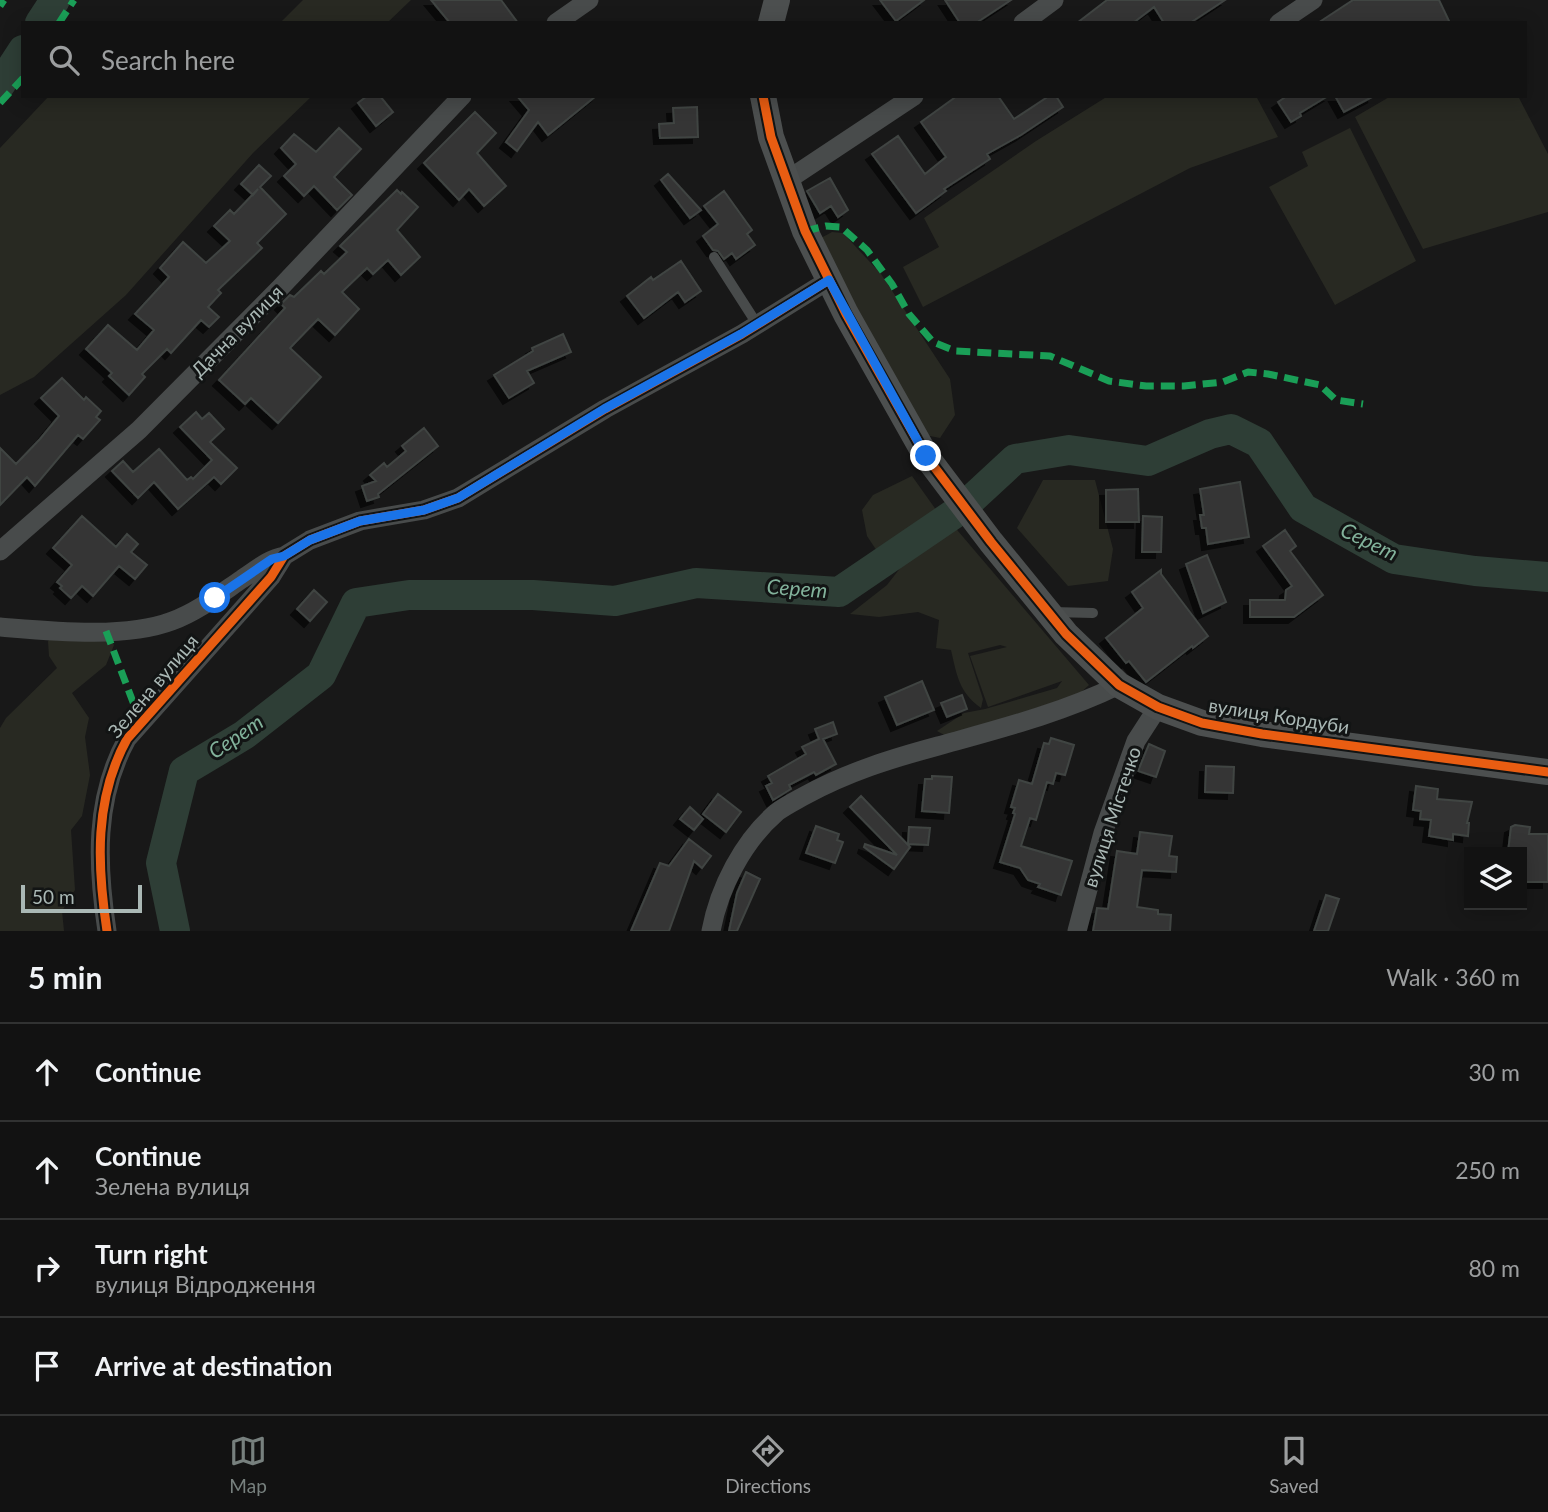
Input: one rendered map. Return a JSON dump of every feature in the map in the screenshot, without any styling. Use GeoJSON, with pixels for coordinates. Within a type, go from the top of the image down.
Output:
{"type":"FeatureCollection","features":[{"type":"Feature","properties":{"kind":"street"},"geometry":{"type":"LineString","coordinates":[[559,21],[589,0]]}},
{"type":"Feature","properties":{"kind":"street"},"geometry":{"type":"LineString","coordinates":[[772,21],[777,0]]}},
{"type":"Feature","properties":{"kind":"street"},"geometry":{"type":"LineString","coordinates":[[1026,21],[1054,0]]}},
{"type":"Feature","properties":{"kind":"street"},"geometry":{"type":"LineString","coordinates":[[1282,21],[1313,0]]}},
{"type":"Feature","properties":{"kind":"street","name":"Дачна вулиця"},"geometry":{"type":"LineString","coordinates":[[0,551],[139,430],[279,289],[460,98]]}},
{"type":"Feature","properties":{"kind":"street","name":"вулиця Кордуби"},"geometry":{"type":"LineString","coordinates":[[763,98],[771,137],[805,231],[926,456],[1066,634],[1119,685],[1158,708],[1202,723],[1262,734],[1548,772]]}},
{"type":"Feature","properties":{"kind":"street"},"geometry":{"type":"LineString","coordinates":[[786,181],[911,98]]}},
{"type":"Feature","properties":{"kind":"street","name":"Зелена вулиця"},"geometry":{"type":"LineString","coordinates":[[107,931],[101,894],[99,848],[108,783],[116,760],[127,739],[271,577],[284,556],[310,540],[360,521],[424,510],[458,498],[604,409],[757,324],[829,280]]}},
{"type":"Feature","properties":{"kind":"street"},"geometry":{"type":"LineString","coordinates":[[0,627],[83,632],[134,629],[172,621],[215,598],[272,559],[284,556]]}},
{"type":"Feature","properties":{"kind":"street"},"geometry":{"type":"LineString","coordinates":[[711,931],[730,875],[758,830],[779,810],[826,784],[873,764],[1084,702],[1119,685]]}},
{"type":"Feature","properties":{"kind":"street","name":"вулиця Містечко"},"geometry":{"type":"LineString","coordinates":[[1077,931],[1103,833],[1136,740],[1158,708]]}},
{"type":"Feature","properties":{"kind":"lane"},"geometry":{"type":"LineString","coordinates":[[714,257],[757,324]]}},
{"type":"Feature","properties":{"kind":"lane"},"geometry":{"type":"LineString","coordinates":[[1048,612],[1093,612]]}},
{"type":"Feature","properties":{"kind":"shaded area"},"geometry":{"type":"Polygon","coordinates":[[[303,0],[411,0],[389,21],[282,21],[303,0]]]}},
{"type":"Feature","properties":{"kind":"shaded area"},"geometry":{"type":"Polygon","coordinates":[[[47,98],[310,98],[253,153],[126,295],[34,377],[0,395],[0,148],[47,98]]]}},
{"type":"Feature","properties":{"kind":"shaded area"},"geometry":{"type":"Polygon","coordinates":[[[1105,98],[1257,98],[1278,137],[1190,168],[923,307],[903,267],[939,247],[924,218],[1036,141],[1105,98]]]}},
{"type":"Feature","properties":{"kind":"shaded area"},"geometry":{"type":"Polygon","coordinates":[[[1388,98],[1519,98],[1548,154],[1548,212],[1423,249],[1355,117],[1388,98]]]}},
{"type":"Feature","properties":{"kind":"shaded area"},"geometry":{"type":"Polygon","coordinates":[[[1350,128],[1416,261],[1335,305],[1269,187],[1308,166],[1302,152],[1350,128]]]}},
{"type":"Feature","properties":{"kind":"shaded area"},"geometry":{"type":"Polygon","coordinates":[[[832,232],[843,233],[881,274],[950,379],[955,415],[940,438],[920,434],[821,238],[832,232]]]}},
{"type":"Feature","properties":{"kind":"shaded area"},"geometry":{"type":"Polygon","coordinates":[[[912,476],[939,514],[915,536],[877,551],[867,536],[862,510],[873,495],[912,476]]]}},
{"type":"Feature","properties":{"kind":"shaded area"},"geometry":{"type":"Polygon","coordinates":[[[1043,480],[1095,480],[1113,549],[1108,581],[1068,586],[1017,528],[1043,480]]]}},
{"type":"Feature","properties":{"kind":"shaded area"},"geometry":{"type":"Polygon","coordinates":[[[952,524],[1089,685],[1079,694],[948,737],[937,731],[964,713],[985,709],[1057,688],[1062,681],[988,707],[970,656],[1007,647],[1000,645],[968,653],[983,699],[981,708],[963,689],[951,650],[936,648],[939,620],[918,612],[879,617],[850,614],[887,585],[908,558],[934,534],[952,524]]]}},
{"type":"Feature","properties":{"kind":"shaded area"},"geometry":{"type":"Polygon","coordinates":[[[58,632],[110,639],[114,645],[106,665],[72,693],[89,718],[85,737],[90,775],[82,816],[71,830],[75,890],[62,911],[64,931],[0,931],[0,728],[6,718],[57,668],[49,656],[48,641],[58,632]]]}},
{"type":"Feature","properties":{"kind":"building"},"geometry":{"type":"Polygon","coordinates":[[[431,0],[501,0],[517,21],[448,21],[431,0]]]}},
{"type":"Feature","properties":{"kind":"building"},"geometry":{"type":"Polygon","coordinates":[[[880,0],[924,0],[896,21],[880,0]]]}},
{"type":"Feature","properties":{"kind":"building"},"geometry":{"type":"Polygon","coordinates":[[[945,0],[1011,0],[979,21],[959,21],[945,0]]]}},
{"type":"Feature","properties":{"kind":"building"},"geometry":{"type":"Polygon","coordinates":[[[1107,0],[1225,0],[1193,21],[1163,21],[1154,7],[1136,21],[1080,21],[1107,0]]]}},
{"type":"Feature","properties":{"kind":"building"},"geometry":{"type":"Polygon","coordinates":[[[1353,0],[1439,0],[1449,21],[1321,21],[1353,0]]]}},
{"type":"Feature","properties":{"kind":"building"},"geometry":{"type":"Polygon","coordinates":[[[364,98],[382,98],[393,112],[376,126],[358,103],[364,98]]]}},
{"type":"Feature","properties":{"kind":"building"},"geometry":{"type":"Polygon","coordinates":[[[519,98],[594,98],[548,135],[538,122],[517,151],[506,142],[529,110],[519,98]]]}},
{"type":"Feature","properties":{"kind":"building"},"geometry":{"type":"Polygon","coordinates":[[[954,98],[999,98],[1014,119],[1046,98],[1057,98],[1063,107],[987,154],[990,159],[944,189],[946,191],[916,213],[872,154],[898,136],[925,174],[946,157],[921,122],[954,98]]]}},
{"type":"Feature","properties":{"kind":"building"},"geometry":{"type":"Polygon","coordinates":[[[1284,98],[1325,98],[1300,113],[1301,116],[1291,122],[1278,102],[1284,98]]]}},
{"type":"Feature","properties":{"kind":"building"},"geometry":{"type":"Polygon","coordinates":[[[1336,98],[1370,98],[1344,112],[1336,98]]]}},
{"type":"Feature","properties":{"kind":"building"},"geometry":{"type":"Polygon","coordinates":[[[697,107],[698,137],[660,138],[659,124],[674,123],[673,108],[697,107]]]}},
{"type":"Feature","properties":{"kind":"building"},"geometry":{"type":"Polygon","coordinates":[[[475,112],[496,133],[477,153],[506,186],[484,206],[469,189],[459,200],[424,163],[475,112]]]}},
{"type":"Feature","properties":{"kind":"building"},"geometry":{"type":"Polygon","coordinates":[[[339,128],[361,149],[334,177],[352,195],[337,210],[314,186],[304,196],[284,176],[296,164],[281,148],[294,134],[316,152],[339,128]]]}},
{"type":"Feature","properties":{"kind":"building"},"geometry":{"type":"Polygon","coordinates":[[[259,165],[271,176],[260,187],[286,214],[257,243],[262,248],[218,290],[221,293],[208,307],[219,317],[209,327],[201,320],[171,353],[167,349],[142,374],[145,377],[129,395],[109,376],[112,373],[86,349],[108,325],[137,350],[154,330],[135,314],[169,277],[160,268],[183,242],[206,263],[230,241],[214,226],[230,210],[234,214],[253,195],[241,184],[259,165]]]}},
{"type":"Feature","properties":{"kind":"building"},"geometry":{"type":"Polygon","coordinates":[[[668,174],[701,210],[690,218],[661,180],[668,174]]]}},
{"type":"Feature","properties":{"kind":"building"},"geometry":{"type":"Polygon","coordinates":[[[830,178],[848,210],[838,217],[831,206],[820,213],[807,191],[830,178]]]}},
{"type":"Feature","properties":{"kind":"building"},"geometry":{"type":"Polygon","coordinates":[[[397,190],[418,207],[397,230],[420,257],[401,275],[388,260],[373,274],[367,268],[342,292],[359,309],[335,335],[318,319],[290,348],[321,377],[278,423],[251,398],[245,404],[219,380],[285,308],[281,304],[290,295],[294,297],[321,271],[324,274],[347,252],[340,246],[397,190]]]}},
{"type":"Feature","properties":{"kind":"building"},"geometry":{"type":"Polygon","coordinates":[[[724,191],[752,230],[747,234],[755,245],[736,259],[732,253],[724,259],[703,236],[718,224],[704,206],[724,191]]]}},
{"type":"Feature","properties":{"kind":"building"},"geometry":{"type":"Polygon","coordinates":[[[681,261],[701,291],[685,302],[678,292],[644,318],[627,296],[651,277],[653,280],[681,261]]]}},
{"type":"Feature","properties":{"kind":"building"},"geometry":{"type":"Polygon","coordinates":[[[563,334],[571,352],[527,371],[534,383],[509,398],[494,375],[533,351],[532,348],[563,334]]]}},
{"type":"Feature","properties":{"kind":"building"},"geometry":{"type":"Polygon","coordinates":[[[62,378],[84,400],[86,397],[101,411],[96,417],[100,420],[83,439],[78,435],[35,486],[27,477],[0,505],[0,448],[16,464],[40,439],[59,416],[41,398],[62,378]]]}},
{"type":"Feature","properties":{"kind":"building"},"geometry":{"type":"Polygon","coordinates":[[[196,412],[202,419],[209,413],[224,429],[210,442],[237,468],[221,484],[214,477],[178,509],[154,482],[138,498],[112,471],[123,461],[133,472],[159,449],[187,480],[191,477],[193,479],[212,460],[180,427],[196,412]]]}},
{"type":"Feature","properties":{"kind":"building"},"geometry":{"type":"Polygon","coordinates":[[[424,428],[438,446],[378,494],[379,497],[367,501],[362,486],[376,481],[370,475],[384,463],[387,467],[406,451],[402,446],[424,428]]]}},
{"type":"Feature","properties":{"kind":"building"},"geometry":{"type":"Polygon","coordinates":[[[1240,482],[1249,537],[1208,544],[1206,528],[1202,528],[1200,515],[1204,515],[1200,489],[1240,482]]]}},
{"type":"Feature","properties":{"kind":"building"},"geometry":{"type":"Polygon","coordinates":[[[1138,489],[1139,522],[1106,522],[1106,490],[1138,489]]]}},
{"type":"Feature","properties":{"kind":"building"},"geometry":{"type":"Polygon","coordinates":[[[82,516],[116,547],[127,534],[138,544],[131,552],[147,565],[135,579],[119,566],[93,596],[82,586],[71,598],[57,582],[72,565],[53,548],[82,516]]]}},
{"type":"Feature","properties":{"kind":"building"},"geometry":{"type":"Polygon","coordinates":[[[1143,516],[1162,517],[1161,552],[1142,552],[1143,516]]]}},
{"type":"Feature","properties":{"kind":"building"},"geometry":{"type":"Polygon","coordinates":[[[1285,530],[1296,546],[1290,551],[1323,595],[1294,617],[1250,617],[1250,600],[1285,600],[1286,590],[1292,586],[1263,546],[1285,530]]]}},
{"type":"Feature","properties":{"kind":"building"},"geometry":{"type":"Polygon","coordinates":[[[1207,555],[1226,602],[1203,613],[1186,564],[1207,555]]]}},
{"type":"Feature","properties":{"kind":"building"},"geometry":{"type":"Polygon","coordinates":[[[1161,570],[1161,574],[1208,636],[1146,682],[1106,638],[1143,608],[1132,592],[1161,570]]]}},
{"type":"Feature","properties":{"kind":"building"},"geometry":{"type":"Polygon","coordinates":[[[314,590],[327,602],[310,621],[297,609],[314,590]]]}},
{"type":"Feature","properties":{"kind":"building"},"geometry":{"type":"Polygon","coordinates":[[[922,681],[934,710],[897,725],[885,697],[922,681]]]}},
{"type":"Feature","properties":{"kind":"building"},"geometry":{"type":"Polygon","coordinates":[[[962,695],[967,709],[947,717],[941,703],[962,695]]]}},
{"type":"Feature","properties":{"kind":"building"},"geometry":{"type":"Polygon","coordinates":[[[833,722],[837,734],[823,739],[836,764],[789,785],[791,789],[773,800],[766,786],[772,783],[768,776],[806,754],[802,747],[819,739],[815,729],[833,722]]]}},
{"type":"Feature","properties":{"kind":"building"},"geometry":{"type":"Polygon","coordinates":[[[1051,738],[1074,745],[1065,775],[1056,773],[1053,784],[1047,782],[1036,820],[1030,818],[1021,846],[1072,861],[1061,895],[1038,887],[1040,884],[1028,880],[1020,868],[1000,862],[1015,814],[1015,808],[1011,807],[1019,780],[1032,784],[1044,743],[1049,744],[1051,738]]]}},
{"type":"Feature","properties":{"kind":"building"},"geometry":{"type":"Polygon","coordinates":[[[1149,744],[1165,751],[1156,777],[1138,771],[1149,744]]]}},
{"type":"Feature","properties":{"kind":"building"},"geometry":{"type":"Polygon","coordinates":[[[1206,766],[1234,767],[1233,793],[1205,792],[1206,766]]]}},
{"type":"Feature","properties":{"kind":"building"},"geometry":{"type":"Polygon","coordinates":[[[932,776],[952,777],[949,813],[922,811],[925,779],[932,779],[932,776]]]}},
{"type":"Feature","properties":{"kind":"building"},"geometry":{"type":"Polygon","coordinates":[[[1416,786],[1438,789],[1437,799],[1472,802],[1467,823],[1468,836],[1453,834],[1453,840],[1429,836],[1431,820],[1420,819],[1421,811],[1413,810],[1416,786]]]}},
{"type":"Feature","properties":{"kind":"building"},"geometry":{"type":"Polygon","coordinates":[[[718,794],[741,812],[726,832],[703,814],[718,794]]]}},
{"type":"Feature","properties":{"kind":"building"},"geometry":{"type":"Polygon","coordinates":[[[861,796],[910,847],[894,869],[864,847],[865,844],[897,855],[850,807],[861,796]]]}},
{"type":"Feature","properties":{"kind":"building"},"geometry":{"type":"Polygon","coordinates":[[[690,807],[703,819],[694,830],[680,819],[690,807]]]}},
{"type":"Feature","properties":{"kind":"building"},"geometry":{"type":"Polygon","coordinates":[[[816,826],[839,834],[837,840],[843,842],[835,863],[806,853],[816,826]]]}},
{"type":"Feature","properties":{"kind":"building"},"geometry":{"type":"Polygon","coordinates":[[[909,827],[930,828],[928,845],[908,844],[909,827]]]}},
{"type":"Feature","properties":{"kind":"building"},"geometry":{"type":"Polygon","coordinates":[[[1511,827],[1530,827],[1529,834],[1548,834],[1548,882],[1527,882],[1527,847],[1509,847],[1511,827]]]}},
{"type":"Feature","properties":{"kind":"building"},"geometry":{"type":"Polygon","coordinates":[[[1140,832],[1172,836],[1169,856],[1177,857],[1176,872],[1142,870],[1137,907],[1171,915],[1170,931],[1093,931],[1097,908],[1108,909],[1117,851],[1137,854],[1140,832]]]}},
{"type":"Feature","properties":{"kind":"building"},"geometry":{"type":"Polygon","coordinates":[[[689,839],[711,856],[702,868],[694,861],[669,931],[631,931],[660,863],[669,866],[689,839]]]}},
{"type":"Feature","properties":{"kind":"building"},"geometry":{"type":"Polygon","coordinates":[[[746,872],[760,879],[737,931],[729,931],[737,893],[746,872]]]}},
{"type":"Feature","properties":{"kind":"building"},"geometry":{"type":"Polygon","coordinates":[[[1326,895],[1339,899],[1328,931],[1314,931],[1326,895]]]}},
{"type":"Feature","properties":{"kind":"waterway"},"geometry":{"type":"LineString","coordinates":[[41,21],[55,0]]}},
{"type":"Feature","properties":{"kind":"waterway"},"geometry":{"type":"LineString","coordinates":[[0,85],[21,53]]}},
{"type":"Feature","properties":{"kind":"waterway","name":"Серет"},"geometry":{"type":"LineString","coordinates":[[175,931],[161,863],[184,771],[244,735],[321,675],[356,603],[409,595],[533,595],[615,601],[696,583],[839,592],[961,509],[1015,459],[1069,450],[1148,461],[1210,434],[1231,429],[1259,443],[1303,508],[1394,559],[1475,571],[1548,577]]}},
{"type":"Feature","properties":{"kind":"marked path"},"geometry":{"type":"LineString","coordinates":[[0,6],[4,0]]}},
{"type":"Feature","properties":{"kind":"marked path"},"geometry":{"type":"LineString","coordinates":[[60,21],[74,0]]}},
{"type":"Feature","properties":{"kind":"marked path"},"geometry":{"type":"LineString","coordinates":[[0,103],[21,80]]}},
{"type":"Feature","properties":{"kind":"marked path"},"geometry":{"type":"LineString","coordinates":[[805,231],[826,226],[841,227],[867,250],[892,284],[909,314],[933,342],[955,351],[1050,356],[1109,381],[1146,386],[1223,382],[1248,372],[1268,374],[1320,385],[1336,400],[1363,404]]}},
{"type":"Feature","properties":{"kind":"marked path"},"geometry":{"type":"LineString","coordinates":[[106,631],[141,723]]}},
{"type":"Feature","properties":{"kind":"cycle path"},"geometry":{"type":"LineString","coordinates":[[763,98],[771,137],[805,231],[846,314],[926,456],[1066,634],[1119,685],[1158,707],[1202,723],[1262,734],[1548,772]]}},
{"type":"Feature","properties":{"kind":"cycle path"},"geometry":{"type":"LineString","coordinates":[[107,931],[101,882],[101,833],[116,762],[127,739],[271,577],[284,556],[310,540],[360,521],[424,510],[458,498],[605,409],[742,334],[829,280]]}},
{"type":"Feature","properties":{"kind":"route"},"geometry":{"type":"LineString","coordinates":[[215,598],[272,559],[284,556],[310,540],[360,521],[424,510],[458,498],[604,409],[741,334],[829,280],[926,456]]}}]}
